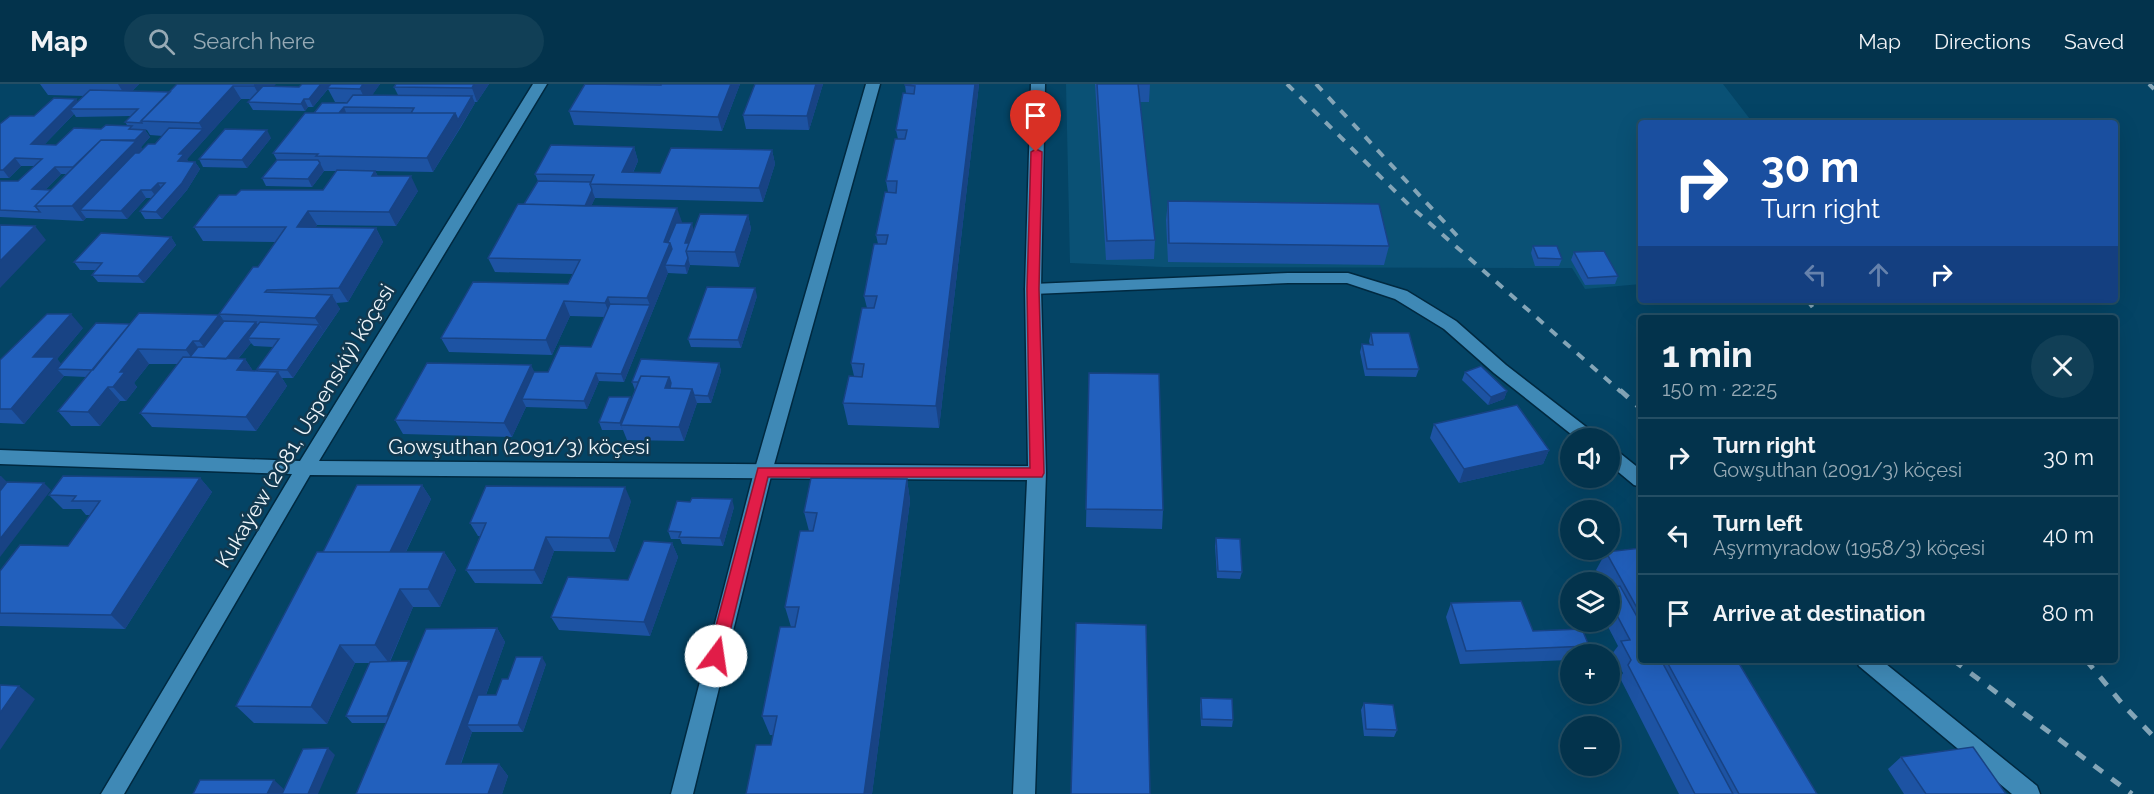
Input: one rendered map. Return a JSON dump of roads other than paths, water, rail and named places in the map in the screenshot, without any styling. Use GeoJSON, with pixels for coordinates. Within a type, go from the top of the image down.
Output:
{"type":"FeatureCollection","features":[{"type":"Feature","properties":{"kind":"street","name":"Kukaýew (2081, Uspenskiý) köçesi"},"geometry":{"type":"LineString","coordinates":[[112,794],[305,468],[540,84]]}},
{"type":"Feature","properties":{"kind":"street"},"geometry":{"type":"LineString","coordinates":[[682,794],[763,471],[873,84]]}},
{"type":"Feature","properties":{"kind":"street"},"geometry":{"type":"LineString","coordinates":[[1024,794],[1037,473],[1033,289],[1038,84]]}},
{"type":"Feature","properties":{"kind":"street"},"geometry":{"type":"LineString","coordinates":[[1033,289],[1288,278],[1348,278],[1401,295],[1450,325],[1500,369],[1575,428]]}},
{"type":"Feature","properties":{"kind":"street","name":"Gowşuthan (2091/3) köçesi"},"geometry":{"type":"LineString","coordinates":[[0,457],[305,468],[1037,473]]}},
{"type":"Feature","properties":{"kind":"street"},"geometry":{"type":"LineString","coordinates":[[1620,463],[1638,478]]}},
{"type":"Feature","properties":{"kind":"street"},"geometry":{"type":"LineString","coordinates":[[1870,663],[2029,794]]}},
{"type":"Feature","properties":{"kind":"railway"},"geometry":{"type":"LineString","coordinates":[[1287,84],[1409,205],[1621,392]]}},
{"type":"Feature","properties":{"kind":"railway"},"geometry":{"type":"LineString","coordinates":[[1316,84],[1462,241]]}},
{"type":"Feature","properties":{"kind":"railway"},"geometry":{"type":"LineString","coordinates":[[2149,84],[2154,89]]}},
{"type":"Feature","properties":{"kind":"railway"},"geometry":{"type":"LineString","coordinates":[[1809,303],[1819,315]]}},
{"type":"Feature","properties":{"kind":"railway"},"geometry":{"type":"LineString","coordinates":[[1620,390],[1638,406]]}},
{"type":"Feature","properties":{"kind":"railway"},"geometry":{"type":"LineString","coordinates":[[1957,663],[2132,794]]}},
{"type":"Feature","properties":{"kind":"railway"},"geometry":{"type":"LineString","coordinates":[[2088,663],[2124,706],[2154,737]]}}]}
